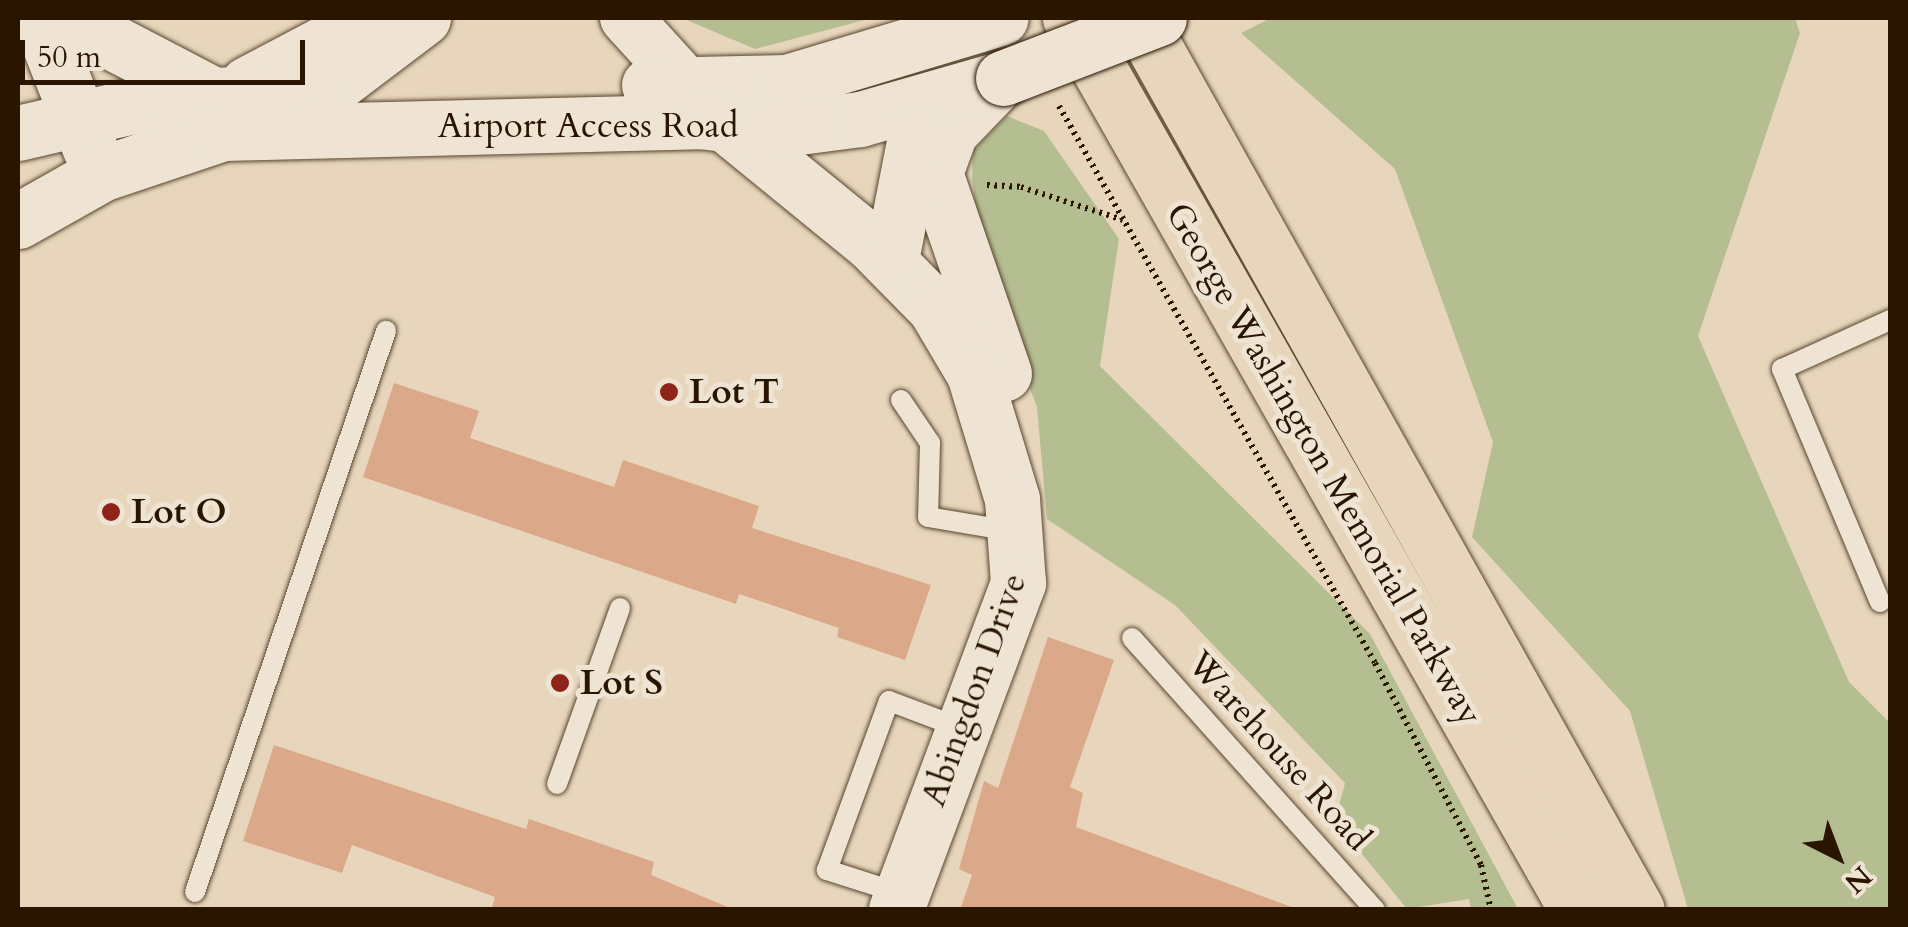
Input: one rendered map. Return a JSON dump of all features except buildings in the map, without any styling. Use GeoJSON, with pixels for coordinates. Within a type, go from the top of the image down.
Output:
{"type":"FeatureCollection","features":[{"type":"Feature","properties":{"kind":"highway","name":"George Washington Memorial Parkway"},"geometry":{"type":"LineString","coordinates":[[1070,18],[1577,910]]}},
{"type":"Feature","properties":{"kind":"highway","name":"George Washington Memorial Parkway"},"geometry":{"type":"LineString","coordinates":[[1138,18],[1637,910]]}},
{"type":"Feature","properties":{"kind":"highway"},"geometry":{"type":"LineString","coordinates":[[1156,18],[1190,110]]}},
{"type":"Feature","properties":{"kind":"main road"},"geometry":{"type":"LineString","coordinates":[[39,18],[51,124],[101,174]]}},
{"type":"Feature","properties":{"kind":"main road"},"geometry":{"type":"LineString","coordinates":[[66,18],[220,92],[372,18]]}},
{"type":"Feature","properties":{"kind":"main road"},"geometry":{"type":"LineString","coordinates":[[329,89],[423,18]]}},
{"type":"Feature","properties":{"kind":"main road","name":"Airport Access Road"},"geometry":{"type":"LineString","coordinates":[[18,220],[101,174],[194,139],[251,129],[613,123],[803,128],[1026,83],[1156,18]]}},
{"type":"Feature","properties":{"kind":"main road"},"geometry":{"type":"LineString","coordinates":[[890,260],[928,102],[988,22]]}},
{"type":"Feature","properties":{"kind":"main road","name":"Airport Access Road"},"geometry":{"type":"LineString","coordinates":[[51,124],[220,92],[786,82],[988,22]]}},
{"type":"Feature","properties":{"kind":"main road"},"geometry":{"type":"LineString","coordinates":[[1015,515],[1011,395],[934,173],[950,132],[1026,83]]}},
{"type":"Feature","properties":{"kind":"main road","name":"Abingdon Drive"},"geometry":{"type":"LineString","coordinates":[[686,84],[723,123],[890,260],[964,352],[1015,515],[1018,583],[898,902]]}},
{"type":"Feature","properties":{"kind":"main road"},"geometry":{"type":"LineString","coordinates":[[613,123],[805,190]]}},
{"type":"Feature","properties":{"kind":"main road"},"geometry":{"type":"LineString","coordinates":[[18,157],[51,124]]}},
{"type":"Feature","properties":{"kind":"street","name":"Abingdon Drive"},"geometry":{"type":"LineString","coordinates":[[626,18],[686,84]]}},
{"type":"Feature","properties":{"kind":"lane"},"geometry":{"type":"LineString","coordinates":[[1880,602],[1782,369],[1890,320]]}},
{"type":"Feature","properties":{"kind":"lane"},"geometry":{"type":"LineString","coordinates":[[195,892],[386,331]]}},
{"type":"Feature","properties":{"kind":"lane"},"geometry":{"type":"LineString","coordinates":[[901,400],[930,443],[928,517],[1015,515]]}},
{"type":"Feature","properties":{"kind":"lane"},"geometry":{"type":"LineString","coordinates":[[557,784],[620,608]]}},
{"type":"Feature","properties":{"kind":"lane","name":"Warehouse Road"},"geometry":{"type":"LineString","coordinates":[[1132,638],[1375,910]]}},
{"type":"Feature","properties":{"kind":"lane"},"geometry":{"type":"LineString","coordinates":[[898,902],[827,870],[889,701],[961,728]]}},
{"type":"Feature","properties":{"kind":"path"},"geometry":{"type":"LineString","coordinates":[[1026,83],[1124,220],[1375,663],[1482,865],[1491,910]]}},
{"type":"Feature","properties":{"kind":"path"},"geometry":{"type":"LineString","coordinates":[[980,189],[1021,187],[1124,220]]}},
{"type":"Feature","properties":{"kind":"green space"},"geometry":{"type":"Polygon","coordinates":[[[682,18],[872,18],[755,49],[682,18]]]}},
{"type":"Feature","properties":{"kind":"green space"},"geometry":{"type":"Polygon","coordinates":[[[1271,18],[1795,18],[1800,33],[1698,336],[1849,682],[1890,723],[1890,909],[1688,909],[1630,711],[1472,537],[1493,442],[1395,169],[1241,33],[1271,18]]]}},
{"type":"Feature","properties":{"kind":"green space"},"geometry":{"type":"Polygon","coordinates":[[[1007,116],[1044,131],[1119,239],[1100,366],[1370,634],[1518,909],[1471,909],[1469,899],[1407,909],[1335,821],[1345,783],[1175,605],[1047,519],[1037,407],[984,267],[972,178],[973,151],[1007,116]]]}},
{"type":"Feature","properties":{"kind":"place","name":"Lot T"},"geometry":{"type":"Point","coordinates":[669,392]}},
{"type":"Feature","properties":{"kind":"place","name":"Lot O"},"geometry":{"type":"Point","coordinates":[111,512]}},
{"type":"Feature","properties":{"kind":"place","name":"Lot S"},"geometry":{"type":"Point","coordinates":[560,683]}}]}
